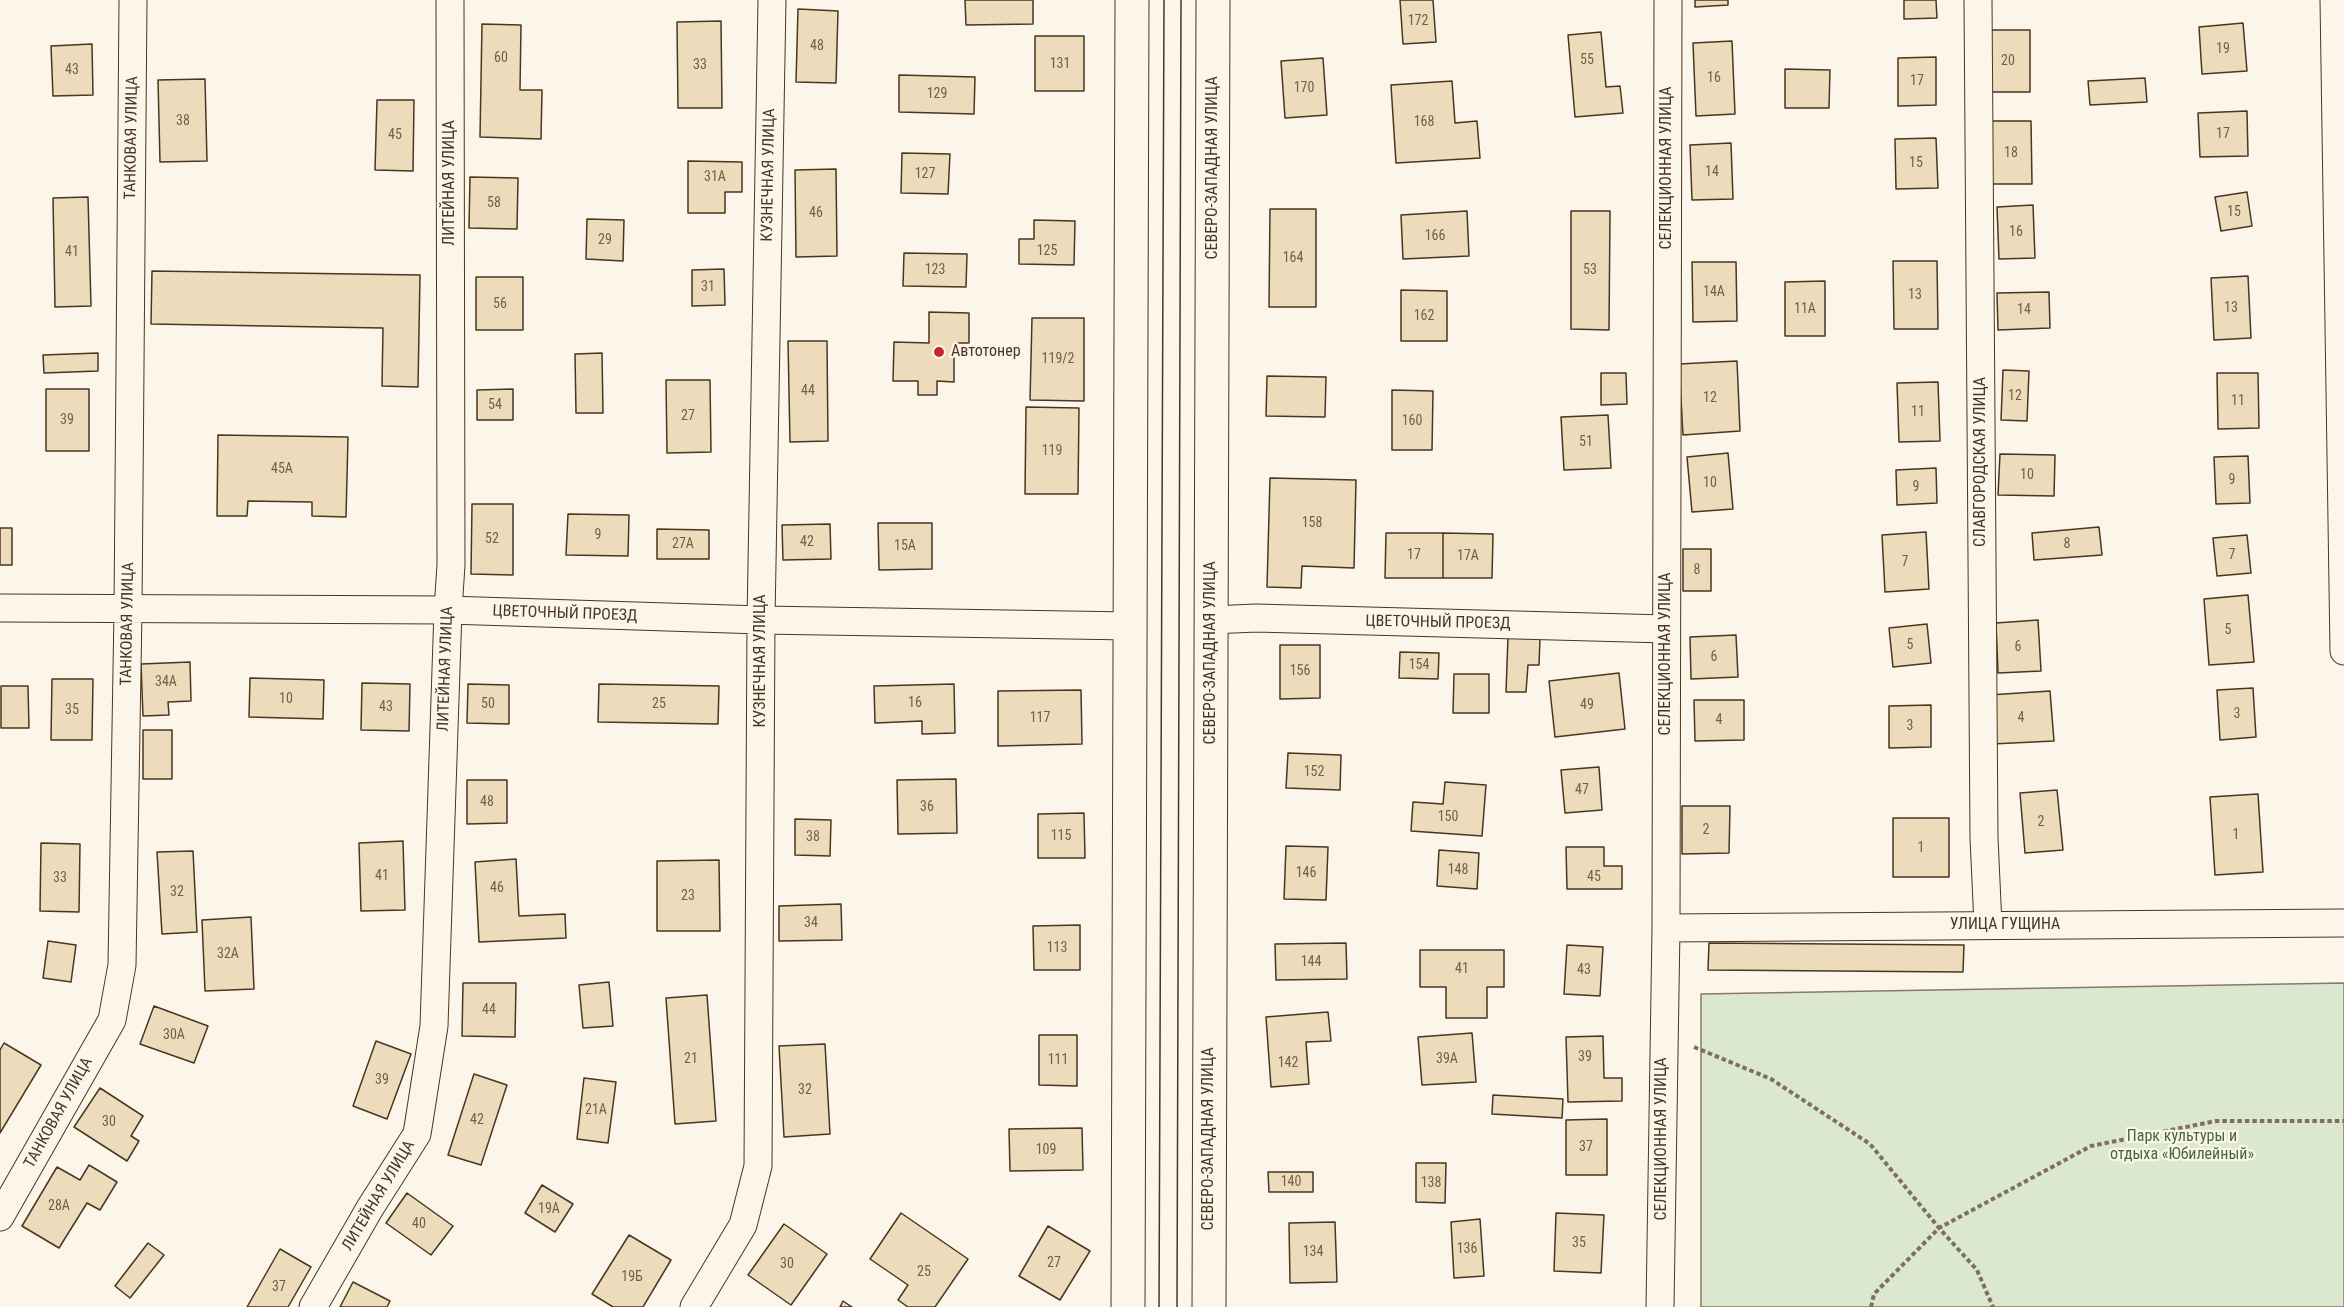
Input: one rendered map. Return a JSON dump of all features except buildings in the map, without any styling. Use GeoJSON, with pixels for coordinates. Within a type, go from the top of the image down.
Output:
{"type":"FeatureCollection","features":[{"type":"Feature","properties":{"kind":"main road"},"geometry":{"type":"LineString","coordinates":[[1128,1307],[1132,0]]}},
{"type":"Feature","properties":{"kind":"main road","name":"СЕВЕРО-ЗАПАДНАЯ УЛИЦА"},"geometry":{"type":"LineString","coordinates":[[1209,1307],[1214,0]]}},
{"type":"Feature","properties":{"kind":"street","name":"ТАНКОВАЯ УЛИЦА"},"geometry":{"type":"LineString","coordinates":[[0,1217],[112,1020],[122,964],[128,610],[133,0]]}},
{"type":"Feature","properties":{"kind":"street","name":"ЛИТЕЙНАЯ УЛИЦА"},"geometry":{"type":"LineString","coordinates":[[313,1307],[370,1208],[417,1134],[434,1026],[451,565],[450,0]]}},
{"type":"Feature","properties":{"kind":"street","name":"КУЗНЕЧНАЯ УЛИЦА"},"geometry":{"type":"LineString","coordinates":[[694,1307],[743,1225],[758,1166],[761,620],[772,0]]}},
{"type":"Feature","properties":{"kind":"street","name":"СЕЛЕКЦИОННАЯ УЛИЦА"},"geometry":{"type":"LineString","coordinates":[[1660,1307],[1665,928],[1668,0]]}},
{"type":"Feature","properties":{"kind":"street","name":"СЛАВГОРОДСКАЯ УЛИЦА"},"geometry":{"type":"LineString","coordinates":[[1978,0],[1984,838],[1988,925]]}},
{"type":"Feature","properties":{"kind":"street"},"geometry":{"type":"LineString","coordinates":[[2334,0],[2344,651]]}},
{"type":"Feature","properties":{"kind":"street","name":"ЦВЕТОЧНЫЙ ПРОЕЗД"},"geometry":{"type":"LineString","coordinates":[[0,608],[448,610],[761,620],[1130,626]]}},
{"type":"Feature","properties":{"kind":"street","name":"ЦВЕТОЧНЫЙ ПРОЕЗД"},"geometry":{"type":"LineString","coordinates":[[1211,620],[1256,618],[1666,629]]}},
{"type":"Feature","properties":{"kind":"street","name":"УЛИЦА ГУЩИНА"},"geometry":{"type":"LineString","coordinates":[[1665,928],[2344,923]]}},
{"type":"Feature","properties":{"kind":"path"},"geometry":{"type":"LineString","coordinates":[[1662,1034],[1771,1079],[1870,1144],[1977,1270],[1993,1307]]}},
{"type":"Feature","properties":{"kind":"path"},"geometry":{"type":"LineString","coordinates":[[1871,1307],[1874,1293],[1939,1228],[2091,1146],[2216,1121],[2344,1121]]}},
{"type":"Feature","properties":{"kind":"green space","name":"Парк культуры и отдыха «Юбилейный»"},"geometry":{"type":"Polygon","coordinates":[[[2344,983],[2344,1307],[1701,1307],[1701,994],[2344,983]]]}},
{"type":"Feature","properties":{"kind":"tram line"},"geometry":{"type":"LineString","coordinates":[[1159,1307],[1164,0]]}},
{"type":"Feature","properties":{"kind":"tram line"},"geometry":{"type":"LineString","coordinates":[[1177,1307],[1181,0]]}},
{"type":"Feature","properties":{"kind":"place","name":"Автотонер"},"geometry":{"type":"Point","coordinates":[939,352]}}]}
